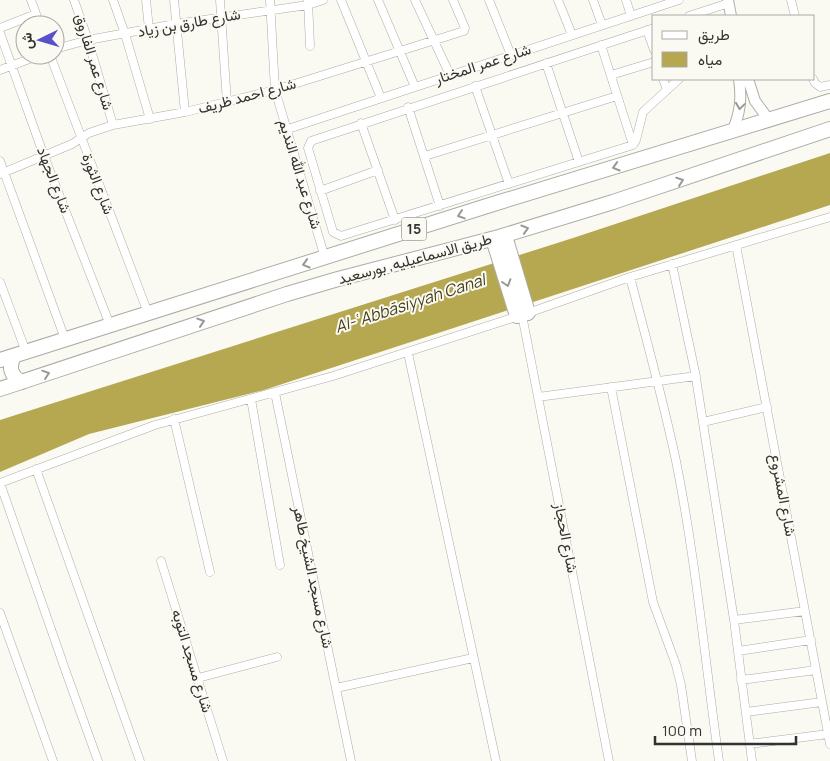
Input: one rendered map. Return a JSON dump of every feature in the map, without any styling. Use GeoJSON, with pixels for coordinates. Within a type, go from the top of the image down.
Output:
{"type":"FeatureCollection","features":[{"type":"Feature","properties":{"kind":"highway","name":"طريق الاسماعيليه, بورسعيد"},"geometry":{"type":"LineString","coordinates":[[0,360],[490,205],[830,102]]}},
{"type":"Feature","properties":{"kind":"highway","name":"طريق الاسماعيليه, بورسعيد"},"geometry":{"type":"LineString","coordinates":[[0,389],[287,294],[348,276],[499,237],[664,186],[830,129]]}},
{"type":"Feature","properties":{"kind":"highway"},"geometry":{"type":"LineString","coordinates":[[499,237],[522,313]]}},
{"type":"Feature","properties":{"kind":"highway"},"geometry":{"type":"LineString","coordinates":[[20,354],[10,364],[12,373],[22,382]]}},
{"type":"Feature","properties":{"kind":"street"},"geometry":{"type":"LineString","coordinates":[[0,28],[36,14],[31,0]]}},
{"type":"Feature","properties":{"kind":"street","name":"شارع عمر الفاروق"},"geometry":{"type":"LineString","coordinates":[[74,0],[113,125]]}},
{"type":"Feature","properties":{"kind":"street"},"geometry":{"type":"LineString","coordinates":[[113,0],[150,119]]}},
{"type":"Feature","properties":{"kind":"street"},"geometry":{"type":"LineString","coordinates":[[146,0],[149,29]]}},
{"type":"Feature","properties":{"kind":"street"},"geometry":{"type":"LineString","coordinates":[[174,0],[185,112]]}},
{"type":"Feature","properties":{"kind":"street"},"geometry":{"type":"LineString","coordinates":[[220,0],[227,103]]}},
{"type":"Feature","properties":{"kind":"street","name":"شارع عبد الله النديم"},"geometry":{"type":"LineString","coordinates":[[270,0],[275,90],[325,258]]}},
{"type":"Feature","properties":{"kind":"street","name":"شارع طارق بن زياد"},"geometry":{"type":"LineString","coordinates":[[65,47],[88,40],[176,24],[324,0]]}},
{"type":"Feature","properties":{"kind":"street"},"geometry":{"type":"LineString","coordinates":[[341,0],[381,98]]}},
{"type":"Feature","properties":{"kind":"street"},"geometry":{"type":"LineString","coordinates":[[378,0],[415,87]]}},
{"type":"Feature","properties":{"kind":"street"},"geometry":{"type":"LineString","coordinates":[[415,0],[450,75]]}},
{"type":"Feature","properties":{"kind":"street","name":"شارع احمد ظريف"},"geometry":{"type":"LineString","coordinates":[[2,173],[72,144],[89,133],[113,125],[227,103],[367,63],[465,31],[453,0]]}},
{"type":"Feature","properties":{"kind":"street"},"geometry":{"type":"LineString","coordinates":[[489,0],[511,55]]}},
{"type":"Feature","properties":{"kind":"street"},"geometry":{"type":"LineString","coordinates":[[558,0],[572,35]]}},
{"type":"Feature","properties":{"kind":"street"},"geometry":{"type":"LineString","coordinates":[[593,0],[602,25]]}},
{"type":"Feature","properties":{"kind":"street"},"geometry":{"type":"LineString","coordinates":[[626,0],[631,16]]}},
{"type":"Feature","properties":{"kind":"street","name":"شارع عمر المختار"},"geometry":{"type":"LineString","coordinates":[[288,129],[677,0]]}},
{"type":"Feature","properties":{"kind":"street"},"geometry":{"type":"LineString","coordinates":[[791,0],[795,15]]}},
{"type":"Feature","properties":{"kind":"street"},"geometry":{"type":"LineString","coordinates":[[703,14],[728,2],[731,15]]}},
{"type":"Feature","properties":{"kind":"street"},"geometry":{"type":"LineString","coordinates":[[308,3],[310,46]]}},
{"type":"Feature","properties":{"kind":"street"},"geometry":{"type":"LineString","coordinates":[[650,29],[314,139],[308,144],[308,148],[333,232],[341,236],[633,145],[643,112],[678,80]]}},
{"type":"Feature","properties":{"kind":"street","name":"شارع الجهاد"},"geometry":{"type":"LineString","coordinates":[[0,33],[44,156],[110,325]]}},
{"type":"Feature","properties":{"kind":"street"},"geometry":{"type":"LineString","coordinates":[[601,45],[633,145]]}},
{"type":"Feature","properties":{"kind":"street"},"geometry":{"type":"LineString","coordinates":[[546,63],[579,162]]}},
{"type":"Feature","properties":{"kind":"street"},"geometry":{"type":"LineString","coordinates":[[611,76],[652,63]]}},
{"type":"Feature","properties":{"kind":"street"},"geometry":{"type":"LineString","coordinates":[[0,70],[15,65]]}},
{"type":"Feature","properties":{"kind":"street","name":"شارع الثورة"},"geometry":{"type":"LineString","coordinates":[[54,65],[80,139],[148,313]]}},
{"type":"Feature","properties":{"kind":"street"},"geometry":{"type":"LineString","coordinates":[[663,80],[667,90]]}},
{"type":"Feature","properties":{"kind":"street"},"geometry":{"type":"LineString","coordinates":[[732,132],[741,107],[740,80]]}},
{"type":"Feature","properties":{"kind":"street"},"geometry":{"type":"LineString","coordinates":[[748,80],[755,101],[769,120]]}},
{"type":"Feature","properties":{"kind":"street"},"geometry":{"type":"LineString","coordinates":[[814,80],[820,87],[830,86]]}},
{"type":"Feature","properties":{"kind":"street"},"geometry":{"type":"LineString","coordinates":[[475,86],[509,184]]}},
{"type":"Feature","properties":{"kind":"street"},"geometry":{"type":"LineString","coordinates":[[425,156],[617,96]]}},
{"type":"Feature","properties":{"kind":"street"},"geometry":{"type":"LineString","coordinates":[[408,107],[440,206]]}},
{"type":"Feature","properties":{"kind":"street"},"geometry":{"type":"LineString","coordinates":[[361,123],[395,220]]}},
{"type":"Feature","properties":{"kind":"street"},"geometry":{"type":"LineString","coordinates":[[0,161],[2,173],[65,339]]}},
{"type":"Feature","properties":{"kind":"street"},"geometry":{"type":"LineString","coordinates":[[320,191],[378,170]]}},
{"type":"Feature","properties":{"kind":"street"},"geometry":{"type":"LineString","coordinates":[[98,761],[0,482],[174,419],[275,393],[408,352],[672,264],[830,216]]}},
{"type":"Feature","properties":{"kind":"street","name":"شارع المشروع"},"geometry":{"type":"LineString","coordinates":[[736,245],[830,744]]}},
{"type":"Feature","properties":{"kind":"street"},"geometry":{"type":"LineString","coordinates":[[672,264],[696,376],[734,620],[752,761]]}},
{"type":"Feature","properties":{"kind":"street"},"geometry":{"type":"LineString","coordinates":[[630,278],[676,462],[690,546],[719,761]]}},
{"type":"Feature","properties":{"kind":"street"},"geometry":{"type":"LineString","coordinates":[[0,282],[20,354]]}},
{"type":"Feature","properties":{"kind":"street","name":"شارع الحجاز"},"geometry":{"type":"LineString","coordinates":[[522,313],[609,761]]}},
{"type":"Feature","properties":{"kind":"street"},"geometry":{"type":"LineString","coordinates":[[408,352],[496,761]]}},
{"type":"Feature","properties":{"kind":"street"},"geometry":{"type":"LineString","coordinates":[[538,397],[696,376]]}},
{"type":"Feature","properties":{"kind":"street"},"geometry":{"type":"LineString","coordinates":[[611,387],[653,602],[676,665],[692,761]]}},
{"type":"Feature","properties":{"kind":"street","name":"شارع مسجد الشيخ طاهر"},"geometry":{"type":"LineString","coordinates":[[275,393],[351,761]]}},
{"type":"Feature","properties":{"kind":"street"},"geometry":{"type":"LineString","coordinates":[[250,399],[280,565]]}},
{"type":"Feature","properties":{"kind":"street"},"geometry":{"type":"LineString","coordinates":[[703,422],[767,407]]}},
{"type":"Feature","properties":{"kind":"street"},"geometry":{"type":"LineString","coordinates":[[174,419],[210,572]]}},
{"type":"Feature","properties":{"kind":"street"},"geometry":{"type":"LineString","coordinates":[[36,469],[140,761]]}},
{"type":"Feature","properties":{"kind":"street","name":"شارع مسجد التوبه"},"geometry":{"type":"LineString","coordinates":[[161,560],[223,761]]}},
{"type":"Feature","properties":{"kind":"street"},"geometry":{"type":"LineString","coordinates":[[734,620],[805,611]]}},
{"type":"Feature","properties":{"kind":"street"},"geometry":{"type":"LineString","coordinates":[[0,612],[53,761]]}},
{"type":"Feature","properties":{"kind":"street"},"geometry":{"type":"LineString","coordinates":[[738,650],[810,640]]}},
{"type":"Feature","properties":{"kind":"street"},"geometry":{"type":"LineString","coordinates":[[198,678],[277,657]]}},
{"type":"Feature","properties":{"kind":"street"},"geometry":{"type":"LineString","coordinates":[[336,688],[473,658]]}},
{"type":"Feature","properties":{"kind":"street"},"geometry":{"type":"LineString","coordinates":[[742,680],[816,670]]}},
{"type":"Feature","properties":{"kind":"street"},"geometry":{"type":"LineString","coordinates":[[746,712],[822,702]]}},
{"type":"Feature","properties":{"kind":"street"},"geometry":{"type":"LineString","coordinates":[[749,744],[828,734]]}},
{"type":"Feature","properties":{"kind":"water","name":"Al-ʿAbbāsiyyah Canal"},"geometry":{"type":"Polygon","coordinates":[[[830,153],[830,205],[264,390],[89,434],[0,472],[0,420],[573,238],[830,153]]]}}]}
